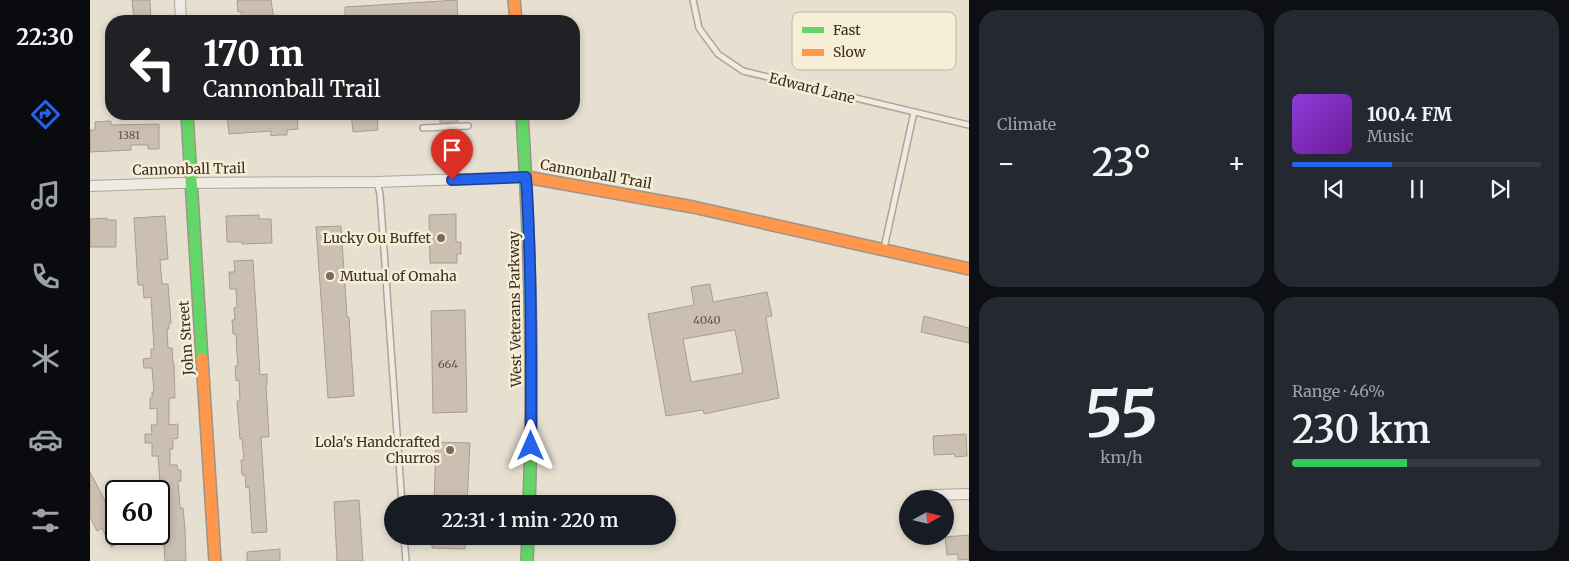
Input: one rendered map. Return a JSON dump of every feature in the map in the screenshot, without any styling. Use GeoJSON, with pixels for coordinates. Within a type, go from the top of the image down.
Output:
{"type":"FeatureCollection","features":[{"type":"Feature","properties":{"kind":"main road"},"geometry":{"type":"LineString","coordinates":[[514,0],[515,15]]}},
{"type":"Feature","properties":{"kind":"main road","name":"John Street"},"geometry":{"type":"LineString","coordinates":[[187,120],[215,561]]}},
{"type":"Feature","properties":{"kind":"main road","name":"West Veterans Parkway"},"geometry":{"type":"LineString","coordinates":[[522,120],[528,214],[532,367],[529,495]]}},
{"type":"Feature","properties":{"kind":"main road","name":"Cannonball Trail"},"geometry":{"type":"LineString","coordinates":[[526,177],[708,209],[969,269]]}},
{"type":"Feature","properties":{"kind":"main road"},"geometry":{"type":"LineString","coordinates":[[527,561],[528,545]]}},
{"type":"Feature","properties":{"kind":"street"},"geometry":{"type":"LineString","coordinates":[[180,0],[181,15]]}},
{"type":"Feature","properties":{"kind":"street","name":"Cannonball Trail"},"geometry":{"type":"LineString","coordinates":[[90,186],[192,183],[377,182],[526,177]]}},
{"type":"Feature","properties":{"kind":"street"},"geometry":{"type":"LineString","coordinates":[[954,495],[969,494]]}},
{"type":"Feature","properties":{"kind":"lane","name":"Edward Lane"},"geometry":{"type":"LineString","coordinates":[[693,0],[700,28],[718,54],[743,71],[969,125]]}},
{"type":"Feature","properties":{"kind":"lane"},"geometry":{"type":"LineString","coordinates":[[884,249],[914,112]]}},
{"type":"Feature","properties":{"kind":"lane"},"geometry":{"type":"LineString","coordinates":[[423,128],[468,126]]}},
{"type":"Feature","properties":{"kind":"lane"},"geometry":{"type":"LineString","coordinates":[[377,182],[380,194],[401,495]]}},
{"type":"Feature","properties":{"kind":"lane"},"geometry":{"type":"LineString","coordinates":[[405,545],[406,561]]}},
{"type":"Feature","properties":{"kind":"building"},"geometry":{"type":"Polygon","coordinates":[[[132,0],[150,0],[151,15],[134,15],[132,0]]]}},
{"type":"Feature","properties":{"kind":"building"},"geometry":{"type":"Polygon","coordinates":[[[271,0],[273,15],[241,15],[241,11],[238,12],[237,1],[271,0]]]}},
{"type":"Feature","properties":{"kind":"building"},"geometry":{"type":"Polygon","coordinates":[[[457,0],[458,15],[345,15],[345,7],[457,0]]]}},
{"type":"Feature","properties":{"kind":"building"},"geometry":{"type":"Polygon","coordinates":[[[228,120],[297,120],[298,129],[287,130],[287,135],[271,136],[271,131],[229,134],[228,120]]]}},
{"type":"Feature","properties":{"kind":"building"},"geometry":{"type":"Polygon","coordinates":[[[352,120],[377,120],[378,130],[353,132],[352,120]]]}},
{"type":"Feature","properties":{"kind":"building"},"geometry":{"type":"Polygon","coordinates":[[[440,120],[458,120],[458,122],[440,123],[440,120]]]}},
{"type":"Feature","properties":{"kind":"building"},"geometry":{"type":"Polygon","coordinates":[[[111,121],[111,125],[159,124],[159,149],[148,149],[148,145],[131,145],[131,150],[90,152],[90,130],[95,130],[95,122],[111,121]]]}},
{"type":"Feature","properties":{"kind":"building"},"geometry":{"type":"Polygon","coordinates":[[[456,214],[456,242],[461,242],[461,254],[457,254],[457,263],[430,263],[429,215],[456,214]]]}},
{"type":"Feature","properties":{"kind":"building"},"geometry":{"type":"Polygon","coordinates":[[[259,215],[259,219],[271,219],[272,243],[242,244],[242,242],[227,242],[226,216],[259,215]]]}},
{"type":"Feature","properties":{"kind":"building"},"geometry":{"type":"Polygon","coordinates":[[[165,216],[168,259],[160,260],[162,284],[168,284],[171,323],[169,324],[169,329],[167,329],[168,348],[172,348],[175,398],[169,398],[169,425],[178,424],[178,438],[173,439],[173,449],[170,449],[170,465],[177,465],[178,470],[181,470],[181,481],[178,481],[180,508],[183,508],[186,561],[165,561],[164,545],[170,545],[170,480],[160,480],[158,456],[152,456],[152,443],[145,443],[145,434],[152,434],[151,425],[157,425],[157,408],[150,409],[150,398],[152,398],[152,392],[154,392],[152,368],[144,368],[143,359],[151,358],[151,349],[154,349],[151,297],[144,298],[143,285],[138,285],[134,218],[165,216]]]}},
{"type":"Feature","properties":{"kind":"building"},"geometry":{"type":"Polygon","coordinates":[[[107,218],[107,220],[116,220],[116,247],[90,247],[90,219],[107,218]]]}},
{"type":"Feature","properties":{"kind":"building"},"geometry":{"type":"Polygon","coordinates":[[[341,226],[354,396],[328,398],[316,227],[341,226]]]}},
{"type":"Feature","properties":{"kind":"building"},"geometry":{"type":"Polygon","coordinates":[[[253,260],[260,375],[267,374],[269,437],[261,437],[267,532],[252,533],[249,487],[246,488],[245,475],[242,475],[241,460],[244,460],[237,401],[240,401],[239,380],[236,381],[235,366],[238,366],[236,334],[233,334],[232,320],[235,320],[234,308],[237,307],[236,289],[230,289],[229,272],[235,272],[234,261],[253,260]]]}},
{"type":"Feature","properties":{"kind":"building"},"geometry":{"type":"Polygon","coordinates":[[[710,284],[713,302],[767,292],[772,316],[766,317],[779,398],[704,414],[703,410],[666,416],[648,314],[694,305],[691,287],[710,284]],[[735,330],[683,339],[691,382],[743,373],[735,330]]]}},
{"type":"Feature","properties":{"kind":"building"},"geometry":{"type":"Polygon","coordinates":[[[465,310],[467,412],[433,413],[431,311],[465,310]]]}},
{"type":"Feature","properties":{"kind":"building"},"geometry":{"type":"Polygon","coordinates":[[[924,316],[969,328],[969,343],[921,332],[924,316]]]}},
{"type":"Feature","properties":{"kind":"building"},"geometry":{"type":"Polygon","coordinates":[[[966,434],[967,456],[955,457],[954,454],[934,455],[933,436],[966,434]]]}},
{"type":"Feature","properties":{"kind":"building"},"geometry":{"type":"Polygon","coordinates":[[[436,442],[470,443],[467,495],[434,495],[436,442]]]}},
{"type":"Feature","properties":{"kind":"building"},"geometry":{"type":"Polygon","coordinates":[[[90,472],[105,501],[105,534],[102,528],[97,531],[90,517],[90,472]]]}},
{"type":"Feature","properties":{"kind":"building"},"geometry":{"type":"Polygon","coordinates":[[[359,500],[363,561],[337,561],[334,502],[359,500]]]}},
{"type":"Feature","properties":{"kind":"building"},"geometry":{"type":"Polygon","coordinates":[[[969,535],[969,559],[958,560],[958,554],[947,555],[946,545],[954,545],[954,536],[969,535]]]}},
{"type":"Feature","properties":{"kind":"building"},"geometry":{"type":"Polygon","coordinates":[[[432,545],[465,545],[465,549],[432,548],[432,545]]]}},
{"type":"Feature","properties":{"kind":"building"},"geometry":{"type":"Polygon","coordinates":[[[280,549],[280,561],[247,561],[247,552],[280,549]]]}},
{"type":"Feature","properties":{"kind":"traffic: fast"},"geometry":{"type":"LineString","coordinates":[[187,120],[202,359]]}},
{"type":"Feature","properties":{"kind":"traffic: fast"},"geometry":{"type":"LineString","coordinates":[[522,120],[530,309],[529,495]]}},
{"type":"Feature","properties":{"kind":"traffic: fast"},"geometry":{"type":"LineString","coordinates":[[527,561],[528,545]]}},
{"type":"Feature","properties":{"kind":"traffic: slow"},"geometry":{"type":"LineString","coordinates":[[514,0],[515,15]]}},
{"type":"Feature","properties":{"kind":"traffic: slow"},"geometry":{"type":"LineString","coordinates":[[526,177],[693,207],[969,269]]}},
{"type":"Feature","properties":{"kind":"traffic: slow"},"geometry":{"type":"LineString","coordinates":[[202,359],[215,561]]}},
{"type":"Feature","properties":{"kind":"place","name":"Lucky Ou Buffet"},"geometry":{"type":"Point","coordinates":[441,238]}},
{"type":"Feature","properties":{"kind":"place","name":"Mutual of Omaha"},"geometry":{"type":"Point","coordinates":[330,276]}},
{"type":"Feature","properties":{"kind":"place","name":"Lola's Handcrafted Churros"},"geometry":{"type":"Point","coordinates":[450,450]}},
{"type":"Feature","properties":{"kind":"route"},"geometry":{"type":"LineString","coordinates":[[452,180],[526,177],[532,367],[531,446]]}}]}
